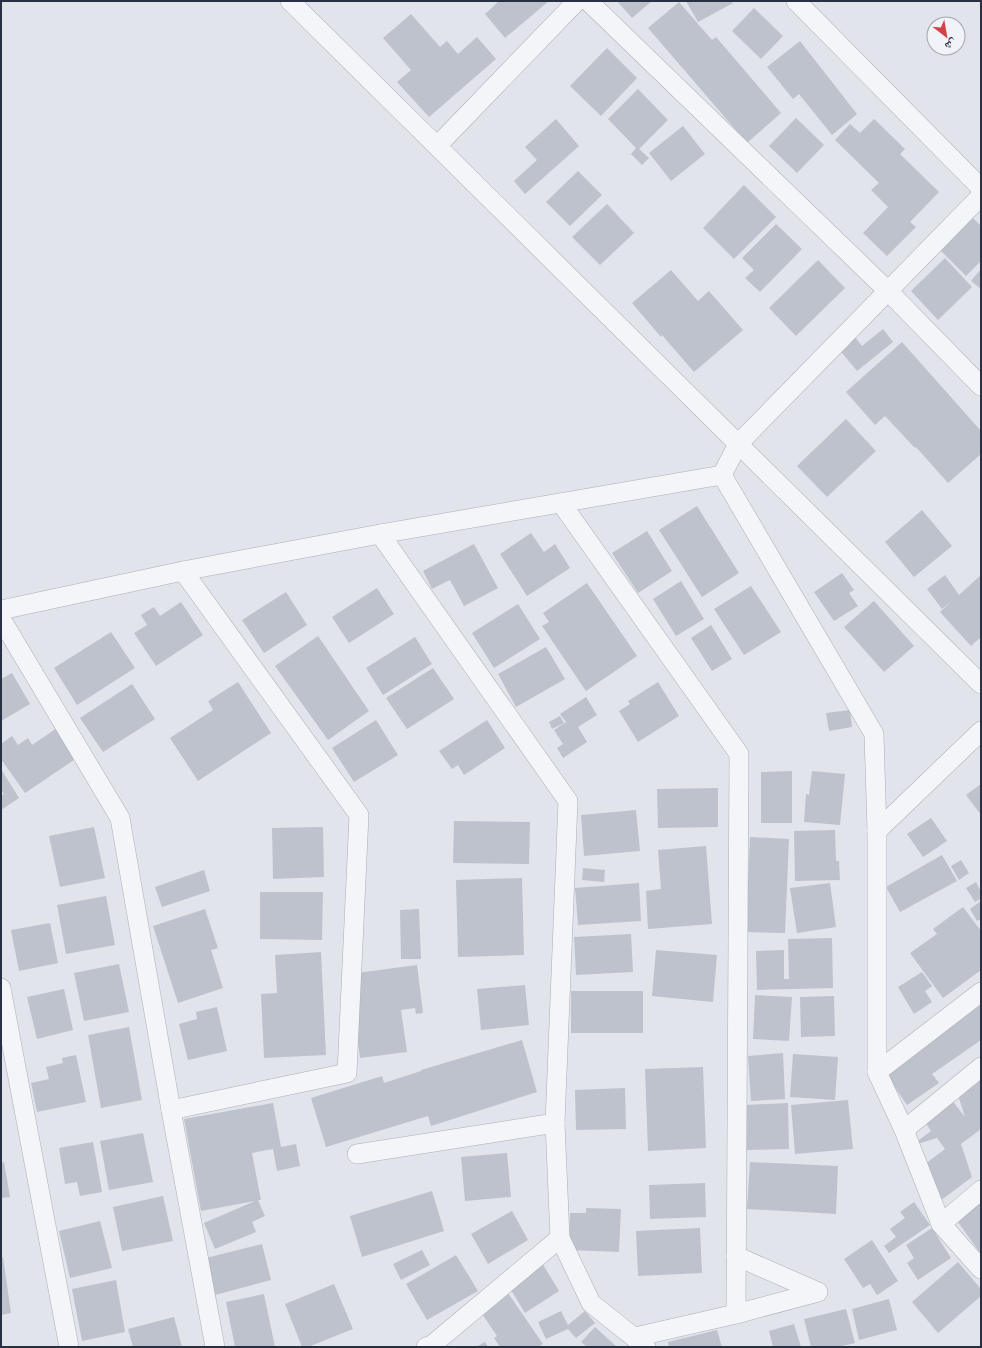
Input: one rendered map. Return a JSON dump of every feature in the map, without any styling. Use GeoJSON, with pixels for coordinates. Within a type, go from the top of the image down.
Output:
{"type":"FeatureCollection","features":[{"type":"Feature","properties":{"kind":"street"},"geometry":{"type":"LineString","coordinates":[[290,1],[981,684]]}},
{"type":"Feature","properties":{"kind":"street"},"geometry":{"type":"LineString","coordinates":[[437,146],[577,1]]}},
{"type":"Feature","properties":{"kind":"street"},"geometry":{"type":"LineString","coordinates":[[588,1],[888,291],[981,386]]}},
{"type":"Feature","properties":{"kind":"street"},"geometry":{"type":"LineString","coordinates":[[796,1],[981,188]]}},
{"type":"Feature","properties":{"kind":"street"},"geometry":{"type":"LineString","coordinates":[[722,475],[738,444],[981,196]]}},
{"type":"Feature","properties":{"kind":"street"},"geometry":{"type":"LineString","coordinates":[[1,610],[183,572],[380,534],[722,475]]}},
{"type":"Feature","properties":{"kind":"street"},"geometry":{"type":"LineString","coordinates":[[722,475],[874,734],[877,831],[877,1072],[904,1130],[941,1224],[981,1269]]}},
{"type":"Feature","properties":{"kind":"street"},"geometry":{"type":"LineString","coordinates":[[562,503],[739,754],[736,1314]]}},
{"type":"Feature","properties":{"kind":"street"},"geometry":{"type":"LineString","coordinates":[[380,534],[568,801],[555,1123],[560,1238],[591,1302],[640,1342],[818,1292],[736,1256]]}},
{"type":"Feature","properties":{"kind":"street"},"geometry":{"type":"LineString","coordinates":[[171,1110],[347,1073],[359,815],[183,572]]}},
{"type":"Feature","properties":{"kind":"street"},"geometry":{"type":"LineString","coordinates":[[1,619],[120,818],[171,1110],[215,1347]]}},
{"type":"Feature","properties":{"kind":"street"},"geometry":{"type":"LineString","coordinates":[[877,831],[981,731]]}},
{"type":"Feature","properties":{"kind":"street"},"geometry":{"type":"LineString","coordinates":[[1,988],[69,1347]]}},
{"type":"Feature","properties":{"kind":"street"},"geometry":{"type":"LineString","coordinates":[[877,1072],[981,992]]}},
{"type":"Feature","properties":{"kind":"street"},"geometry":{"type":"LineString","coordinates":[[904,1130],[981,1067]]}},
{"type":"Feature","properties":{"kind":"street"},"geometry":{"type":"LineString","coordinates":[[357,1154],[555,1123]]}},
{"type":"Feature","properties":{"kind":"street"},"geometry":{"type":"LineString","coordinates":[[941,1224],[981,1190]]}},
{"type":"Feature","properties":{"kind":"street"},"geometry":{"type":"LineString","coordinates":[[426,1347],[432,1345],[560,1238]]}},
{"type":"Feature","properties":{"kind":"building"},"geometry":{"type":"Polygon","coordinates":[[[499,1],[549,1],[505,38],[485,14],[499,1]]]}},
{"type":"Feature","properties":{"kind":"building"},"geometry":{"type":"Polygon","coordinates":[[[617,1],[652,1],[632,18],[617,1]]]}},
{"type":"Feature","properties":{"kind":"building"},"geometry":{"type":"Polygon","coordinates":[[[686,1],[732,1],[733,3],[698,22],[686,1]]]}},
{"type":"Feature","properties":{"kind":"building"},"geometry":{"type":"Polygon","coordinates":[[[679,2],[712,40],[716,37],[781,113],[747,143],[648,28],[679,2]]]}},
{"type":"Feature","properties":{"kind":"building"},"geometry":{"type":"Polygon","coordinates":[[[754,8],[783,36],[761,59],[732,31],[754,8]]]}},
{"type":"Feature","properties":{"kind":"building"},"geometry":{"type":"Polygon","coordinates":[[[411,14],[440,47],[447,41],[458,54],[477,37],[496,59],[429,117],[397,82],[411,70],[383,38],[411,14]]]}},
{"type":"Feature","properties":{"kind":"building"},"geometry":{"type":"Polygon","coordinates":[[[800,41],[857,114],[832,135],[799,94],[793,99],[767,67],[800,41]]]}},
{"type":"Feature","properties":{"kind":"building"},"geometry":{"type":"Polygon","coordinates":[[[607,48],[637,78],[601,116],[570,86],[607,48]]]}},
{"type":"Feature","properties":{"kind":"building"},"geometry":{"type":"Polygon","coordinates":[[[638,89],[668,120],[639,149],[649,158],[642,165],[631,154],[636,148],[608,119],[638,89]]]}},
{"type":"Feature","properties":{"kind":"building"},"geometry":{"type":"Polygon","coordinates":[[[796,118],[824,145],[797,173],[769,146],[796,118]]]}},
{"type":"Feature","properties":{"kind":"building"},"geometry":{"type":"Polygon","coordinates":[[[556,119],[579,146],[525,194],[514,181],[537,160],[525,147],[556,119]]]}},
{"type":"Feature","properties":{"kind":"building"},"geometry":{"type":"Polygon","coordinates":[[[874,119],[905,149],[900,154],[939,192],[910,222],[916,227],[887,256],[863,233],[888,207],[871,190],[879,183],[835,140],[850,124],[860,133],[874,119]]]}},
{"type":"Feature","properties":{"kind":"building"},"geometry":{"type":"Polygon","coordinates":[[[683,126],[705,154],[671,181],[649,153],[683,126]]]}},
{"type":"Feature","properties":{"kind":"building"},"geometry":{"type":"Polygon","coordinates":[[[578,171],[602,195],[570,226],[546,202],[578,171]]]}},
{"type":"Feature","properties":{"kind":"building"},"geometry":{"type":"Polygon","coordinates":[[[744,185],[776,217],[734,259],[703,228],[744,185]]]}},
{"type":"Feature","properties":{"kind":"building"},"geometry":{"type":"Polygon","coordinates":[[[607,204],[634,233],[600,265],[572,237],[607,204]]]}},
{"type":"Feature","properties":{"kind":"building"},"geometry":{"type":"Polygon","coordinates":[[[965,210],[981,226],[981,261],[966,276],[932,242],[965,210]]]}},
{"type":"Feature","properties":{"kind":"building"},"geometry":{"type":"Polygon","coordinates":[[[776,224],[802,249],[760,292],[745,278],[754,270],[742,258],[776,224]]]}},
{"type":"Feature","properties":{"kind":"building"},"geometry":{"type":"Polygon","coordinates":[[[945,258],[972,287],[938,320],[911,291],[945,258]]]}},
{"type":"Feature","properties":{"kind":"building"},"geometry":{"type":"Polygon","coordinates":[[[818,260],[845,288],[796,336],[769,308],[818,260]]]}},
{"type":"Feature","properties":{"kind":"building"},"geometry":{"type":"Polygon","coordinates":[[[981,269],[981,289],[971,281],[981,269]]]}},
{"type":"Feature","properties":{"kind":"building"},"geometry":{"type":"Polygon","coordinates":[[[671,270],[698,301],[709,291],[743,330],[694,372],[632,303],[671,270]]]}},
{"type":"Feature","properties":{"kind":"building"},"geometry":{"type":"Polygon","coordinates":[[[883,329],[893,342],[857,371],[838,348],[854,336],[862,346],[883,329]]]}},
{"type":"Feature","properties":{"kind":"building"},"geometry":{"type":"Polygon","coordinates":[[[902,342],[981,431],[981,454],[948,483],[916,447],[915,448],[885,416],[875,425],[846,392],[902,342]]]}},
{"type":"Feature","properties":{"kind":"building"},"geometry":{"type":"Polygon","coordinates":[[[846,419],[876,451],[827,497],[797,466],[846,419]]]}},
{"type":"Feature","properties":{"kind":"building"},"geometry":{"type":"Polygon","coordinates":[[[697,506],[739,573],[702,597],[659,530],[697,506]]]}},
{"type":"Feature","properties":{"kind":"building"},"geometry":{"type":"Polygon","coordinates":[[[922,510],[952,546],[914,577],[885,542],[922,510]]]}},
{"type":"Feature","properties":{"kind":"building"},"geometry":{"type":"Polygon","coordinates":[[[647,531],[672,571],[638,593],[612,553],[647,531]]]}},
{"type":"Feature","properties":{"kind":"building"},"geometry":{"type":"Polygon","coordinates":[[[531,533],[544,552],[555,544],[570,568],[527,596],[500,554],[531,533]]]}},
{"type":"Feature","properties":{"kind":"building"},"geometry":{"type":"Polygon","coordinates":[[[474,544],[498,588],[464,606],[450,580],[432,589],[423,571],[474,544]]]}},
{"type":"Feature","properties":{"kind":"building"},"geometry":{"type":"Polygon","coordinates":[[[842,573],[854,590],[849,593],[858,606],[834,621],[814,592],[842,573]]]}},
{"type":"Feature","properties":{"kind":"building"},"geometry":{"type":"Polygon","coordinates":[[[945,575],[959,595],[981,575],[981,637],[971,646],[940,612],[952,601],[942,609],[927,589],[945,575]]]}},
{"type":"Feature","properties":{"kind":"building"},"geometry":{"type":"Polygon","coordinates":[[[681,581],[704,619],[676,636],[653,599],[681,581]]]}},
{"type":"Feature","properties":{"kind":"building"},"geometry":{"type":"Polygon","coordinates":[[[587,583],[637,656],[586,691],[542,626],[549,622],[543,613],[587,583]]]}},
{"type":"Feature","properties":{"kind":"building"},"geometry":{"type":"Polygon","coordinates":[[[751,586],[781,632],[744,655],[714,609],[751,586]]]}},
{"type":"Feature","properties":{"kind":"building"},"geometry":{"type":"Polygon","coordinates":[[[377,588],[394,614],[349,643],[332,617],[377,588]]]}},
{"type":"Feature","properties":{"kind":"building"},"geometry":{"type":"Polygon","coordinates":[[[286,592],[307,625],[264,653],[242,620],[286,592]]]}},
{"type":"Feature","properties":{"kind":"building"},"geometry":{"type":"Polygon","coordinates":[[[874,601],[914,646],[884,672],[844,627],[874,601]]]}},
{"type":"Feature","properties":{"kind":"building"},"geometry":{"type":"Polygon","coordinates":[[[181,602],[203,635],[156,666],[134,633],[147,625],[141,615],[154,607],[160,616],[181,602]]]}},
{"type":"Feature","properties":{"kind":"building"},"geometry":{"type":"Polygon","coordinates":[[[518,604],[540,639],[494,668],[472,633],[518,604]]]}},
{"type":"Feature","properties":{"kind":"building"},"geometry":{"type":"Polygon","coordinates":[[[711,625],[732,659],[712,671],[691,638],[711,625]]]}},
{"type":"Feature","properties":{"kind":"building"},"geometry":{"type":"Polygon","coordinates":[[[111,632],[135,668],[77,705],[54,668],[111,632]]]}},
{"type":"Feature","properties":{"kind":"building"},"geometry":{"type":"Polygon","coordinates":[[[318,636],[369,711],[328,740],[275,666],[318,636]]]}},
{"type":"Feature","properties":{"kind":"building"},"geometry":{"type":"Polygon","coordinates":[[[415,637],[432,664],[383,695],[366,668],[415,637]]]}},
{"type":"Feature","properties":{"kind":"building"},"geometry":{"type":"Polygon","coordinates":[[[546,647],[565,679],[516,707],[498,674],[546,647]]]}},
{"type":"Feature","properties":{"kind":"building"},"geometry":{"type":"Polygon","coordinates":[[[433,668],[454,699],[407,729],[386,698],[433,668]]]}},
{"type":"Feature","properties":{"kind":"building"},"geometry":{"type":"Polygon","coordinates":[[[12,673],[30,704],[1,721],[1,679],[12,673]]]}},
{"type":"Feature","properties":{"kind":"building"},"geometry":{"type":"Polygon","coordinates":[[[238,682],[271,733],[198,781],[170,738],[213,710],[208,701],[238,682]]]}},
{"type":"Feature","properties":{"kind":"building"},"geometry":{"type":"Polygon","coordinates":[[[658,682],[679,716],[638,742],[619,711],[630,704],[628,701],[658,682]]]}},
{"type":"Feature","properties":{"kind":"building"},"geometry":{"type":"Polygon","coordinates":[[[132,684],[155,719],[103,752],[80,718],[132,684]]]}},
{"type":"Feature","properties":{"kind":"building"},"geometry":{"type":"Polygon","coordinates":[[[586,697],[597,715],[578,727],[587,742],[563,758],[557,748],[563,744],[554,730],[566,722],[560,714],[586,697]]]}},
{"type":"Feature","properties":{"kind":"building"},"geometry":{"type":"Polygon","coordinates":[[[850,710],[852,727],[829,731],[826,713],[850,710]]]}},
{"type":"Feature","properties":{"kind":"building"},"geometry":{"type":"Polygon","coordinates":[[[560,716],[564,723],[552,729],[549,722],[560,716]]]}},
{"type":"Feature","properties":{"kind":"building"},"geometry":{"type":"Polygon","coordinates":[[[376,720],[398,755],[354,782],[332,748],[376,720]]]}},
{"type":"Feature","properties":{"kind":"building"},"geometry":{"type":"Polygon","coordinates":[[[487,720],[505,748],[464,775],[458,765],[452,769],[439,751],[487,720]]]}},
{"type":"Feature","properties":{"kind":"building"},"geometry":{"type":"Polygon","coordinates":[[[57,728],[77,758],[25,793],[1,759],[1,744],[12,736],[18,745],[28,738],[32,745],[57,728]]]}},
{"type":"Feature","properties":{"kind":"building"},"geometry":{"type":"Polygon","coordinates":[[[1,769],[19,798],[1,810],[1,796],[4,794],[1,790],[1,769]]]}},
{"type":"Feature","properties":{"kind":"building"},"geometry":{"type":"Polygon","coordinates":[[[792,771],[792,823],[761,823],[761,772],[792,771]]]}},
{"type":"Feature","properties":{"kind":"building"},"geometry":{"type":"Polygon","coordinates":[[[812,771],[845,774],[840,825],[804,822],[806,794],[809,795],[812,771]]]}},
{"type":"Feature","properties":{"kind":"building"},"geometry":{"type":"Polygon","coordinates":[[[981,784],[981,815],[966,795],[981,784]]]}},
{"type":"Feature","properties":{"kind":"building"},"geometry":{"type":"Polygon","coordinates":[[[718,788],[718,827],[658,828],[657,789],[718,788]]]}},
{"type":"Feature","properties":{"kind":"building"},"geometry":{"type":"Polygon","coordinates":[[[636,810],[640,851],[584,856],[581,815],[636,810]]]}},
{"type":"Feature","properties":{"kind":"building"},"geometry":{"type":"Polygon","coordinates":[[[931,818],[947,841],[923,857],[907,834],[931,818]]]}},
{"type":"Feature","properties":{"kind":"building"},"geometry":{"type":"Polygon","coordinates":[[[454,821],[530,822],[529,864],[453,863],[454,821]]]}},
{"type":"Feature","properties":{"kind":"building"},"geometry":{"type":"Polygon","coordinates":[[[94,827],[105,878],[60,887],[49,836],[94,827]]]}},
{"type":"Feature","properties":{"kind":"building"},"geometry":{"type":"Polygon","coordinates":[[[323,827],[324,877],[273,879],[272,828],[323,827]]]}},
{"type":"Feature","properties":{"kind":"building"},"geometry":{"type":"Polygon","coordinates":[[[835,830],[836,861],[839,861],[840,880],[795,881],[794,831],[835,830]]]}},
{"type":"Feature","properties":{"kind":"building"},"geometry":{"type":"Polygon","coordinates":[[[750,837],[789,839],[785,933],[746,932],[750,837]]]}},
{"type":"Feature","properties":{"kind":"building"},"geometry":{"type":"Polygon","coordinates":[[[706,846],[712,924],[648,929],[646,891],[661,889],[658,850],[706,846]]]}},
{"type":"Feature","properties":{"kind":"building"},"geometry":{"type":"Polygon","coordinates":[[[942,855],[957,881],[900,912],[886,887],[942,855]]]}},
{"type":"Feature","properties":{"kind":"building"},"geometry":{"type":"Polygon","coordinates":[[[961,860],[969,873],[959,880],[951,866],[961,860]]]}},
{"type":"Feature","properties":{"kind":"building"},"geometry":{"type":"Polygon","coordinates":[[[583,868],[605,870],[604,882],[582,880],[583,868]]]}},
{"type":"Feature","properties":{"kind":"building"},"geometry":{"type":"Polygon","coordinates":[[[204,870],[210,891],[162,907],[155,887],[204,870]]]}},
{"type":"Feature","properties":{"kind":"building"},"geometry":{"type":"Polygon","coordinates":[[[522,878],[524,955],[458,957],[456,880],[522,878]]]}},
{"type":"Feature","properties":{"kind":"building"},"geometry":{"type":"Polygon","coordinates":[[[976,882],[981,892],[981,898],[975,902],[966,888],[976,882]]]}},
{"type":"Feature","properties":{"kind":"building"},"geometry":{"type":"Polygon","coordinates":[[[639,883],[641,921],[578,925],[575,888],[639,883]]]}},
{"type":"Feature","properties":{"kind":"building"},"geometry":{"type":"Polygon","coordinates":[[[830,883],[836,927],[797,933],[790,888],[830,883]]]}},
{"type":"Feature","properties":{"kind":"building"},"geometry":{"type":"Polygon","coordinates":[[[260,892],[323,892],[322,940],[260,939],[260,892]]]}},
{"type":"Feature","properties":{"kind":"building"},"geometry":{"type":"Polygon","coordinates":[[[106,896],[115,945],[66,954],[57,905],[106,896]]]}},
{"type":"Feature","properties":{"kind":"building"},"geometry":{"type":"Polygon","coordinates":[[[981,901],[981,919],[977,921],[970,909],[981,901]]]}},
{"type":"Feature","properties":{"kind":"building"},"geometry":{"type":"Polygon","coordinates":[[[963,907],[981,931],[981,970],[943,998],[910,953],[937,934],[933,929],[963,907]]]}},
{"type":"Feature","properties":{"kind":"building"},"geometry":{"type":"Polygon","coordinates":[[[205,909],[218,948],[211,950],[223,988],[178,1003],[153,926],[205,909]]]}},
{"type":"Feature","properties":{"kind":"building"},"geometry":{"type":"Polygon","coordinates":[[[419,909],[421,959],[401,959],[400,910],[419,909]]]}},
{"type":"Feature","properties":{"kind":"building"},"geometry":{"type":"Polygon","coordinates":[[[50,923],[58,963],[19,971],[11,930],[50,923]]]}},
{"type":"Feature","properties":{"kind":"building"},"geometry":{"type":"Polygon","coordinates":[[[631,934],[633,972],[576,975],[574,937],[631,934]]]}},
{"type":"Feature","properties":{"kind":"building"},"geometry":{"type":"Polygon","coordinates":[[[832,938],[833,988],[757,990],[756,951],[784,950],[784,979],[789,979],[788,939],[832,938]]]}},
{"type":"Feature","properties":{"kind":"building"},"geometry":{"type":"Polygon","coordinates":[[[656,950],[717,955],[713,1002],[652,996],[656,950]]]}},
{"type":"Feature","properties":{"kind":"building"},"geometry":{"type":"Polygon","coordinates":[[[321,952],[326,1055],[264,1058],[261,994],[277,993],[275,955],[321,952]]]}},
{"type":"Feature","properties":{"kind":"building"},"geometry":{"type":"Polygon","coordinates":[[[119,964],[129,1012],[84,1021],[74,973],[119,964]]]}},
{"type":"Feature","properties":{"kind":"building"},"geometry":{"type":"Polygon","coordinates":[[[417,965],[423,1013],[416,1014],[415,1008],[401,1010],[407,1052],[360,1058],[349,974],[417,965]]]}},
{"type":"Feature","properties":{"kind":"building"},"geometry":{"type":"Polygon","coordinates":[[[922,972],[932,986],[925,991],[932,1002],[914,1014],[898,987],[922,972]]]}},
{"type":"Feature","properties":{"kind":"building"},"geometry":{"type":"Polygon","coordinates":[[[525,985],[529,1025],[481,1030],[477,989],[525,985]]]}},
{"type":"Feature","properties":{"kind":"building"},"geometry":{"type":"Polygon","coordinates":[[[64,989],[73,1030],[37,1039],[27,997],[64,989]]]}},
{"type":"Feature","properties":{"kind":"building"},"geometry":{"type":"Polygon","coordinates":[[[571,991],[643,991],[643,1033],[571,1033],[571,991]]]}},
{"type":"Feature","properties":{"kind":"building"},"geometry":{"type":"Polygon","coordinates":[[[981,993],[981,1040],[932,1074],[939,1083],[907,1105],[885,1073],[981,993]]]}},
{"type":"Feature","properties":{"kind":"building"},"geometry":{"type":"Polygon","coordinates":[[[755,995],[792,997],[789,1041],[753,1039],[755,995]]]}},
{"type":"Feature","properties":{"kind":"building"},"geometry":{"type":"Polygon","coordinates":[[[834,996],[835,1036],[801,1037],[800,997],[834,996]]]}},
{"type":"Feature","properties":{"kind":"building"},"geometry":{"type":"Polygon","coordinates":[[[217,1007],[227,1051],[188,1060],[179,1024],[197,1019],[196,1012],[217,1007]]]}},
{"type":"Feature","properties":{"kind":"building"},"geometry":{"type":"Polygon","coordinates":[[[129,1027],[142,1100],[101,1108],[88,1035],[129,1027]]]}},
{"type":"Feature","properties":{"kind":"building"},"geometry":{"type":"Polygon","coordinates":[[[522,1040],[537,1092],[431,1126],[428,1116],[326,1147],[311,1098],[382,1076],[384,1083],[421,1070],[522,1040]]]}},
{"type":"Feature","properties":{"kind":"building"},"geometry":{"type":"Polygon","coordinates":[[[783,1053],[785,1099],[751,1101],[748,1056],[783,1053]]]}},
{"type":"Feature","properties":{"kind":"building"},"geometry":{"type":"Polygon","coordinates":[[[793,1054],[838,1057],[835,1100],[790,1097],[793,1054]]]}},
{"type":"Feature","properties":{"kind":"building"},"geometry":{"type":"Polygon","coordinates":[[[76,1055],[86,1102],[37,1112],[31,1083],[49,1079],[46,1067],[63,1063],[62,1058],[76,1055]]]}},
{"type":"Feature","properties":{"kind":"building"},"geometry":{"type":"Polygon","coordinates":[[[703,1067],[706,1148],[648,1151],[645,1069],[703,1067]]]}},
{"type":"Feature","properties":{"kind":"building"},"geometry":{"type":"Polygon","coordinates":[[[981,1070],[981,1129],[961,1144],[972,1177],[940,1201],[917,1170],[945,1149],[937,1138],[911,1146],[931,1131],[924,1120],[951,1099],[965,1117],[958,1095],[981,1070]]]}},
{"type":"Feature","properties":{"kind":"building"},"geometry":{"type":"Polygon","coordinates":[[[625,1088],[626,1129],[576,1130],[575,1090],[625,1088]]]}},
{"type":"Feature","properties":{"kind":"building"},"geometry":{"type":"Polygon","coordinates":[[[848,1100],[853,1149],[795,1154],[791,1105],[848,1100]]]}},
{"type":"Feature","properties":{"kind":"building"},"geometry":{"type":"Polygon","coordinates":[[[273,1103],[281,1147],[296,1144],[300,1166],[277,1171],[273,1149],[252,1153],[261,1200],[258,1200],[265,1216],[252,1222],[256,1232],[215,1249],[204,1223],[255,1201],[201,1211],[184,1119],[273,1103]]]}},
{"type":"Feature","properties":{"kind":"building"},"geometry":{"type":"Polygon","coordinates":[[[788,1103],[789,1149],[746,1150],[745,1105],[788,1103]]]}},
{"type":"Feature","properties":{"kind":"building"},"geometry":{"type":"Polygon","coordinates":[[[143,1133],[153,1182],[109,1190],[100,1141],[143,1133]]]}},
{"type":"Feature","properties":{"kind":"building"},"geometry":{"type":"Polygon","coordinates":[[[93,1142],[102,1192],[80,1196],[77,1182],[65,1184],[59,1148],[93,1142]]]}},
{"type":"Feature","properties":{"kind":"building"},"geometry":{"type":"Polygon","coordinates":[[[507,1153],[511,1197],[465,1201],[461,1157],[507,1153]]]}},
{"type":"Feature","properties":{"kind":"building"},"geometry":{"type":"Polygon","coordinates":[[[4,1162],[10,1197],[1,1198],[1,1163],[4,1162]]]}},
{"type":"Feature","properties":{"kind":"building"},"geometry":{"type":"Polygon","coordinates":[[[750,1162],[838,1166],[836,1214],[747,1209],[750,1162]]]}},
{"type":"Feature","properties":{"kind":"building"},"geometry":{"type":"Polygon","coordinates":[[[705,1183],[706,1217],[650,1219],[649,1185],[705,1183]]]}},
{"type":"Feature","properties":{"kind":"building"},"geometry":{"type":"Polygon","coordinates":[[[432,1191],[444,1231],[362,1257],[350,1216],[432,1191]]]}},
{"type":"Feature","properties":{"kind":"building"},"geometry":{"type":"Polygon","coordinates":[[[163,1196],[173,1241],[122,1251],[113,1207],[163,1196]]]}},
{"type":"Feature","properties":{"kind":"building"},"geometry":{"type":"Polygon","coordinates":[[[981,1200],[981,1254],[955,1218],[981,1200]]]}},
{"type":"Feature","properties":{"kind":"building"},"geometry":{"type":"Polygon","coordinates":[[[914,1202],[930,1225],[889,1253],[884,1246],[896,1237],[890,1229],[905,1218],[900,1212],[914,1202]]]}},
{"type":"Feature","properties":{"kind":"building"},"geometry":{"type":"Polygon","coordinates":[[[586,1208],[621,1209],[619,1252],[569,1250],[570,1213],[586,1213],[586,1208]]]}},
{"type":"Feature","properties":{"kind":"building"},"geometry":{"type":"Polygon","coordinates":[[[512,1211],[528,1240],[488,1264],[471,1234],[512,1211]]]}},
{"type":"Feature","properties":{"kind":"building"},"geometry":{"type":"Polygon","coordinates":[[[100,1221],[112,1268],[70,1278],[59,1231],[100,1221]]]}},
{"type":"Feature","properties":{"kind":"building"},"geometry":{"type":"Polygon","coordinates":[[[700,1228],[702,1273],[638,1276],[636,1231],[700,1228]]]}},
{"type":"Feature","properties":{"kind":"building"},"geometry":{"type":"Polygon","coordinates":[[[932,1228],[951,1258],[918,1280],[907,1263],[914,1258],[906,1245],[932,1228]]]}},
{"type":"Feature","properties":{"kind":"building"},"geometry":{"type":"Polygon","coordinates":[[[872,1240],[898,1281],[877,1295],[870,1284],[863,1288],[844,1259],[872,1240]]]}},
{"type":"Feature","properties":{"kind":"building"},"geometry":{"type":"Polygon","coordinates":[[[262,1244],[271,1280],[215,1295],[206,1258],[262,1244]]]}},
{"type":"Feature","properties":{"kind":"building"},"geometry":{"type":"Polygon","coordinates":[[[422,1250],[430,1265],[401,1280],[393,1264],[422,1250]]]}},
{"type":"Feature","properties":{"kind":"building"},"geometry":{"type":"Polygon","coordinates":[[[456,1255],[478,1291],[427,1320],[406,1284],[456,1255]]]}},
{"type":"Feature","properties":{"kind":"building"},"geometry":{"type":"Polygon","coordinates":[[[3,1257],[11,1313],[1,1315],[1,1258],[3,1257]]]}},
{"type":"Feature","properties":{"kind":"building"},"geometry":{"type":"Polygon","coordinates":[[[958,1262],[981,1289],[981,1296],[938,1333],[912,1302],[958,1262]]]}},
{"type":"Feature","properties":{"kind":"building"},"geometry":{"type":"Polygon","coordinates":[[[542,1263],[559,1291],[525,1313],[508,1285],[542,1263]]]}},
{"type":"Feature","properties":{"kind":"building"},"geometry":{"type":"Polygon","coordinates":[[[116,1280],[125,1332],[82,1341],[72,1289],[116,1280]]]}},
{"type":"Feature","properties":{"kind":"building"},"geometry":{"type":"Polygon","coordinates":[[[334,1284],[353,1329],[308,1347],[302,1347],[285,1304],[334,1284]]]}},
{"type":"Feature","properties":{"kind":"building"},"geometry":{"type":"Polygon","coordinates":[[[508,1293],[543,1344],[538,1347],[500,1347],[494,1338],[497,1336],[480,1311],[508,1293]]]}},
{"type":"Feature","properties":{"kind":"building"},"geometry":{"type":"Polygon","coordinates":[[[264,1294],[275,1347],[235,1347],[226,1302],[264,1294]]]}},
{"type":"Feature","properties":{"kind":"building"},"geometry":{"type":"Polygon","coordinates":[[[889,1299],[897,1330],[859,1340],[852,1309],[889,1299]]]}},
{"type":"Feature","properties":{"kind":"building"},"geometry":{"type":"Polygon","coordinates":[[[846,1309],[855,1343],[838,1347],[811,1347],[804,1319],[846,1309]]]}},
{"type":"Feature","properties":{"kind":"building"},"geometry":{"type":"Polygon","coordinates":[[[561,1311],[568,1325],[585,1311],[595,1323],[576,1338],[568,1329],[546,1339],[538,1322],[561,1311]]]}},
{"type":"Feature","properties":{"kind":"building"},"geometry":{"type":"Polygon","coordinates":[[[174,1317],[182,1347],[133,1347],[128,1329],[174,1317]]]}},
{"type":"Feature","properties":{"kind":"building"},"geometry":{"type":"Polygon","coordinates":[[[794,1324],[801,1347],[773,1347],[769,1331],[794,1324]]]}},
{"type":"Feature","properties":{"kind":"building"},"geometry":{"type":"Polygon","coordinates":[[[595,1327],[617,1347],[587,1347],[581,1342],[595,1327]]]}},
{"type":"Feature","properties":{"kind":"building"},"geometry":{"type":"Polygon","coordinates":[[[717,1330],[722,1347],[669,1347],[668,1342],[717,1330]]]}},
{"type":"Feature","properties":{"kind":"building"},"geometry":{"type":"Polygon","coordinates":[[[485,1342],[488,1347],[476,1347],[485,1342]]]}}]}
